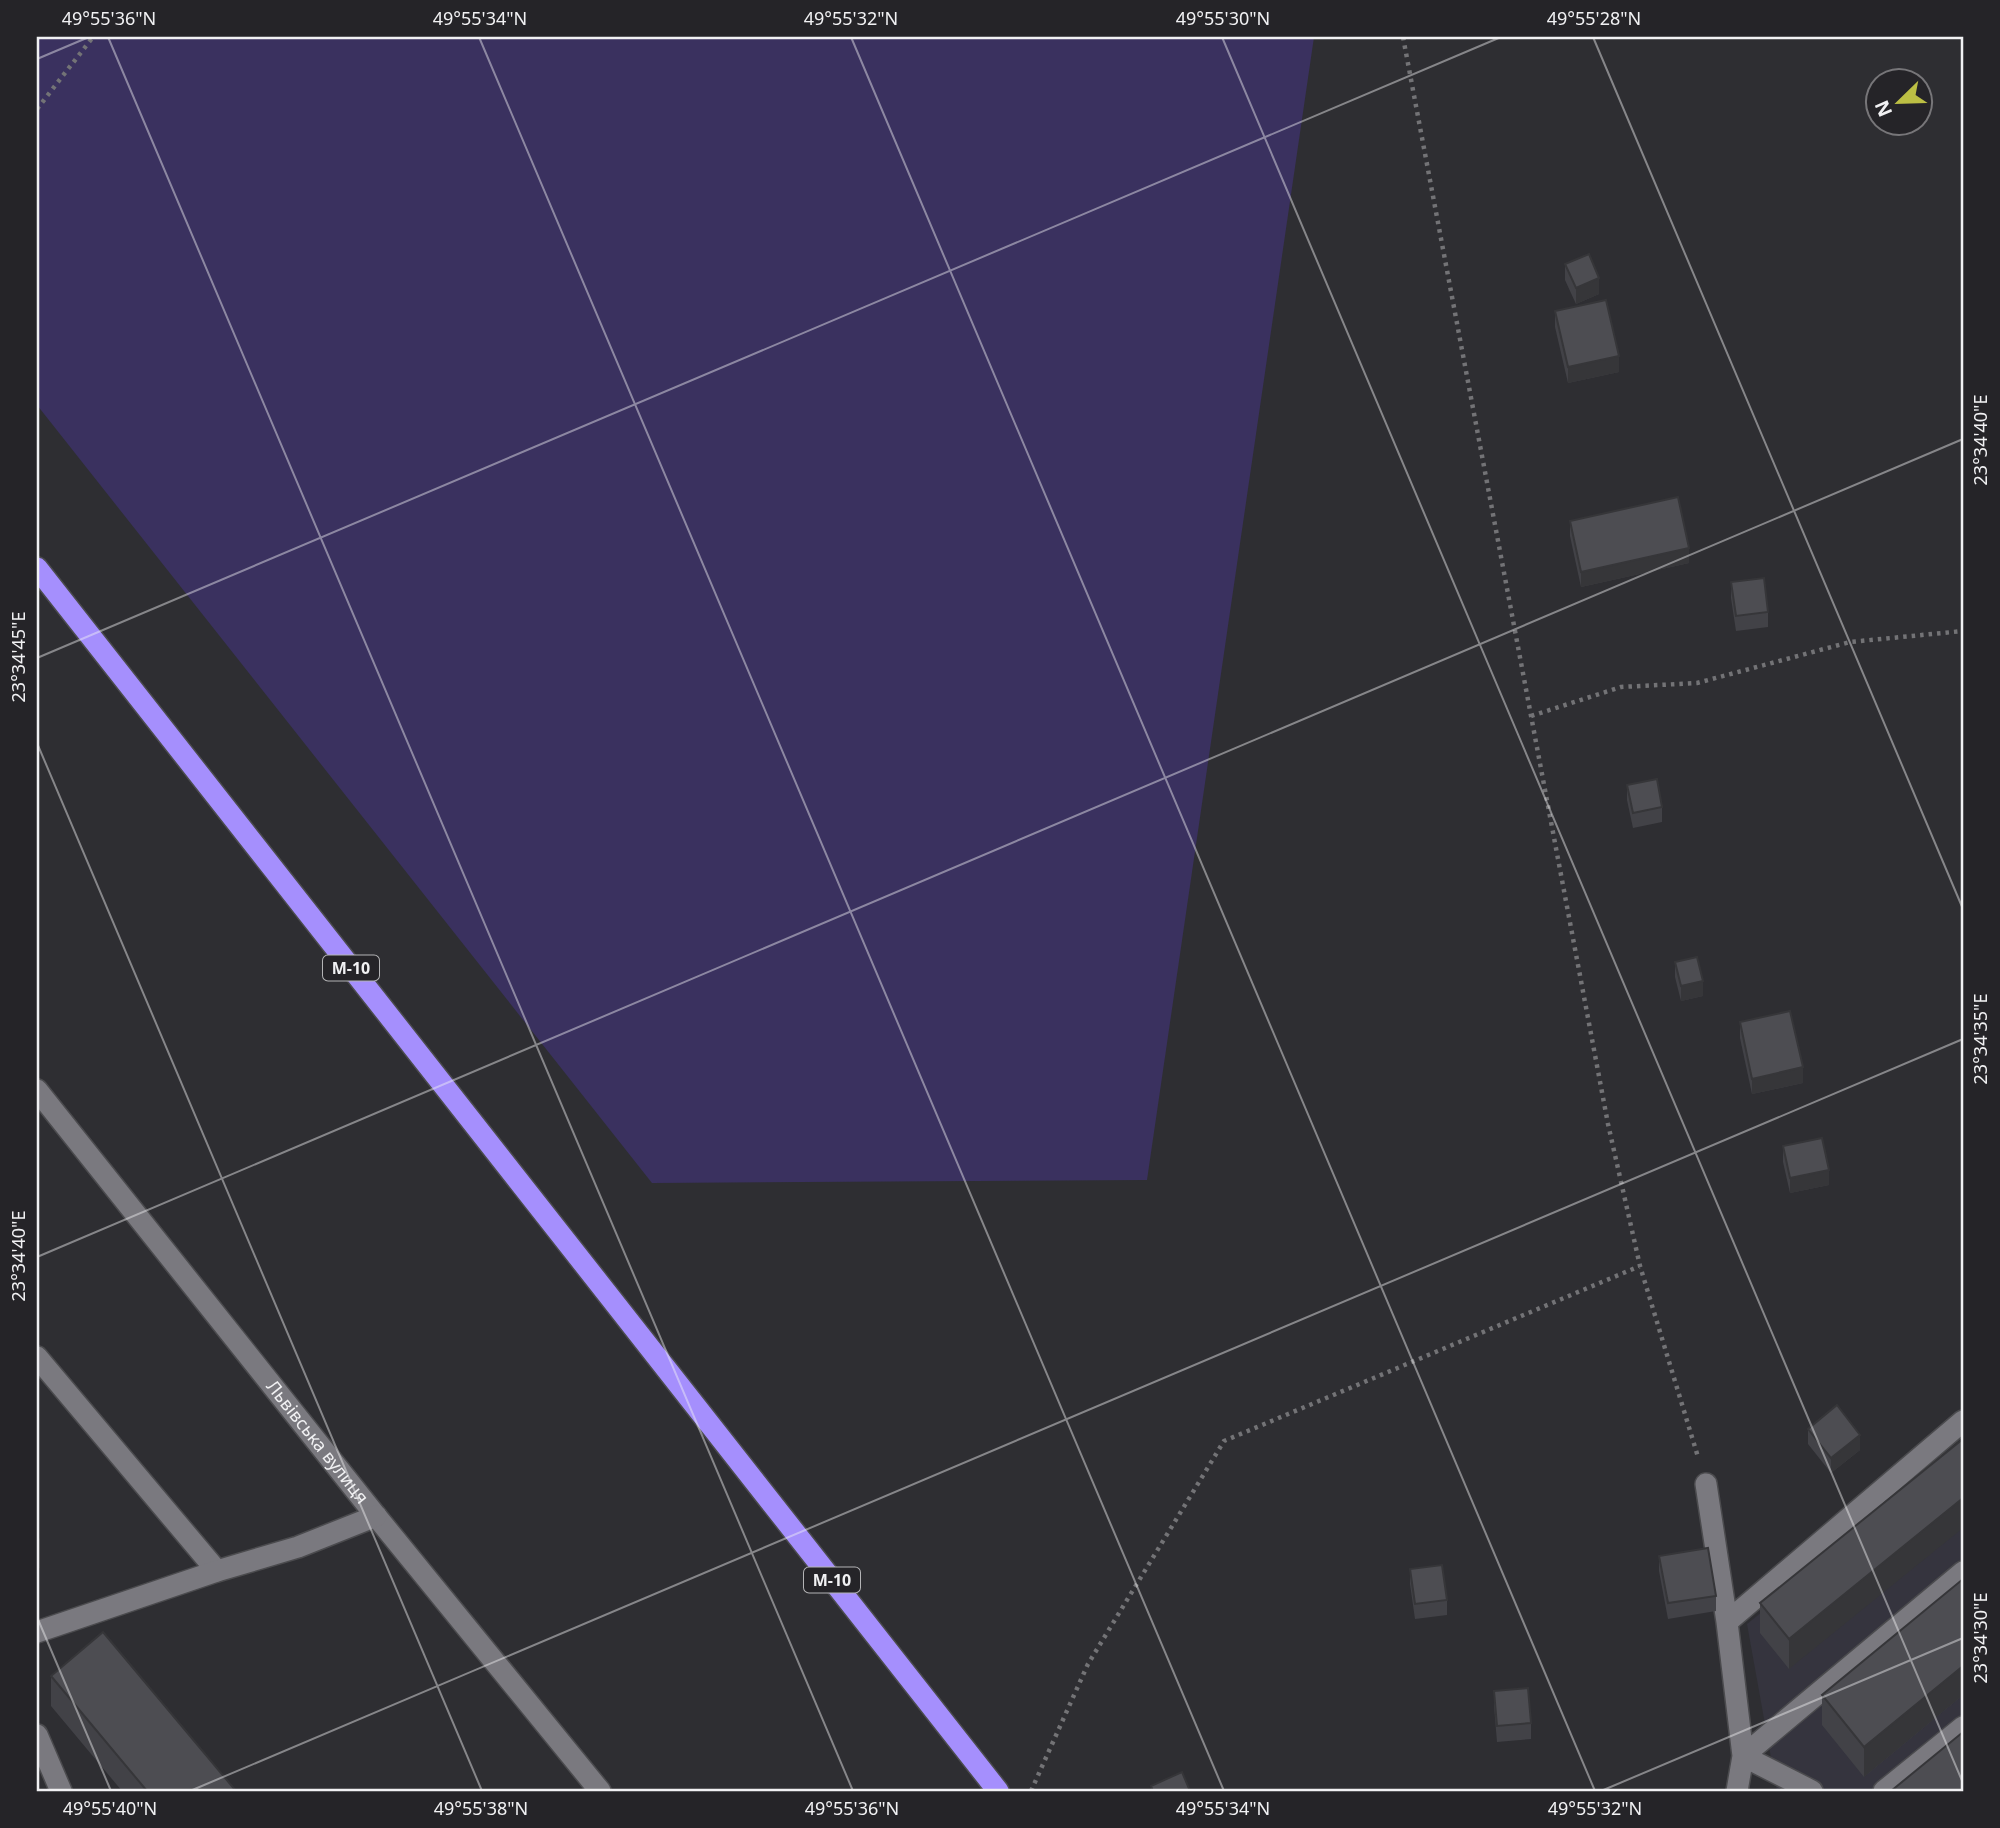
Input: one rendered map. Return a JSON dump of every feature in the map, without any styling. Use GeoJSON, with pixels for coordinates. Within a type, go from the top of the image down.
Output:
{"type":"FeatureCollection","features":[{"type":"Feature","properties":{"kind":"highway","name":"М-10"},"geometry":{"type":"LineString","coordinates":[[37,568],[998,1791]]}},
{"type":"Feature","properties":{"kind":"street","name":"Львівська вулиця"},"geometry":{"type":"LineString","coordinates":[[37,1090],[376,1516],[600,1791]]}},
{"type":"Feature","properties":{"kind":"street"},"geometry":{"type":"LineString","coordinates":[[37,1357],[217,1571]]}},
{"type":"Feature","properties":{"kind":"street"},"geometry":{"type":"LineString","coordinates":[[1727,1622],[1963,1421]]}},
{"type":"Feature","properties":{"kind":"street"},"geometry":{"type":"LineString","coordinates":[[1706,1484],[1727,1622],[1743,1756],[1737,1791]]}},
{"type":"Feature","properties":{"kind":"street"},"geometry":{"type":"LineString","coordinates":[[37,1632],[298,1546],[376,1516]]}},
{"type":"Feature","properties":{"kind":"street"},"geometry":{"type":"LineString","coordinates":[[1743,1756],[1963,1572]]}},
{"type":"Feature","properties":{"kind":"street"},"geometry":{"type":"LineString","coordinates":[[1884,1791],[1963,1727]]}},
{"type":"Feature","properties":{"kind":"street"},"geometry":{"type":"LineString","coordinates":[[37,1735],[61,1791]]}},
{"type":"Feature","properties":{"kind":"street"},"geometry":{"type":"LineString","coordinates":[[1743,1756],[1812,1791]]}},
{"type":"Feature","properties":{"kind":"path"},"geometry":{"type":"LineString","coordinates":[[37,109],[93,37]]}},
{"type":"Feature","properties":{"kind":"path"},"geometry":{"type":"LineString","coordinates":[[1403,37],[1608,1124],[1640,1266],[1706,1484]]}},
{"type":"Feature","properties":{"kind":"path"},"geometry":{"type":"LineString","coordinates":[[1531,716],[1621,687],[1697,683],[1850,642],[1963,631]]}},
{"type":"Feature","properties":{"kind":"path"},"geometry":{"type":"LineString","coordinates":[[1031,1791],[1088,1664],[1224,1441],[1640,1266]]}},
{"type":"Feature","properties":{"kind":"shaded area"},"geometry":{"type":"Polygon","coordinates":[[[37,37],[1314,37],[1147,1180],[652,1183],[37,405],[37,37]]]}},
{"type":"Feature","properties":{"kind":"shaded area"},"geometry":{"type":"Polygon","coordinates":[[[1963,1450],[1963,1791],[1777,1791],[1747,1624],[1963,1450]]]}},
{"type":"Feature","properties":{"kind":"building"},"geometry":{"type":"Polygon","coordinates":[[[1589,254],[1599,278],[1576,288],[1565,264],[1589,254]]]}},
{"type":"Feature","properties":{"kind":"building"},"geometry":{"type":"Polygon","coordinates":[[[1606,300],[1619,356],[1568,367],[1555,311],[1606,300]]]}},
{"type":"Feature","properties":{"kind":"building"},"geometry":{"type":"Polygon","coordinates":[[[1678,497],[1689,548],[1581,572],[1570,521],[1678,497]]]}},
{"type":"Feature","properties":{"kind":"building"},"geometry":{"type":"Polygon","coordinates":[[[1764,578],[1768,612],[1736,616],[1731,582],[1764,578]]]}},
{"type":"Feature","properties":{"kind":"building"},"geometry":{"type":"Polygon","coordinates":[[[1657,779],[1662,807],[1633,813],[1627,785],[1657,779]]]}},
{"type":"Feature","properties":{"kind":"building"},"geometry":{"type":"Polygon","coordinates":[[[1697,957],[1703,981],[1681,986],[1675,962],[1697,957]]]}},
{"type":"Feature","properties":{"kind":"building"},"geometry":{"type":"Polygon","coordinates":[[[1790,1011],[1803,1067],[1752,1079],[1740,1022],[1790,1011]]]}},
{"type":"Feature","properties":{"kind":"building"},"geometry":{"type":"Polygon","coordinates":[[[1822,1138],[1829,1170],[1790,1178],[1783,1146],[1822,1138]]]}},
{"type":"Feature","properties":{"kind":"building"},"geometry":{"type":"Polygon","coordinates":[[[1837,1405],[1860,1435],[1831,1458],[1808,1429],[1837,1405]]]}},
{"type":"Feature","properties":{"kind":"building"},"geometry":{"type":"Polygon","coordinates":[[[1963,1439],[1963,1498],[1789,1639],[1760,1603],[1963,1439]]]}},
{"type":"Feature","properties":{"kind":"building"},"geometry":{"type":"Polygon","coordinates":[[[1708,1548],[1716,1596],[1668,1603],[1659,1556],[1708,1548]]]}},
{"type":"Feature","properties":{"kind":"building"},"geometry":{"type":"Polygon","coordinates":[[[1442,1565],[1447,1600],[1415,1604],[1410,1569],[1442,1565]]]}},
{"type":"Feature","properties":{"kind":"building"},"geometry":{"type":"Polygon","coordinates":[[[1963,1579],[1963,1666],[1864,1747],[1822,1695],[1963,1579]]]}},
{"type":"Feature","properties":{"kind":"building"},"geometry":{"type":"Polygon","coordinates":[[[103,1632],[236,1791],[147,1791],[51,1676],[103,1632]]]}},
{"type":"Feature","properties":{"kind":"building"},"geometry":{"type":"Polygon","coordinates":[[[1528,1688],[1531,1723],[1497,1726],[1494,1691],[1528,1688]]]}},
{"type":"Feature","properties":{"kind":"building"},"geometry":{"type":"Polygon","coordinates":[[[1963,1732],[1963,1791],[1891,1791],[1963,1732]]]}},
{"type":"Feature","properties":{"kind":"building"},"geometry":{"type":"Polygon","coordinates":[[[1182,1772],[1190,1791],[1153,1791],[1151,1786],[1182,1772]]]}}]}
